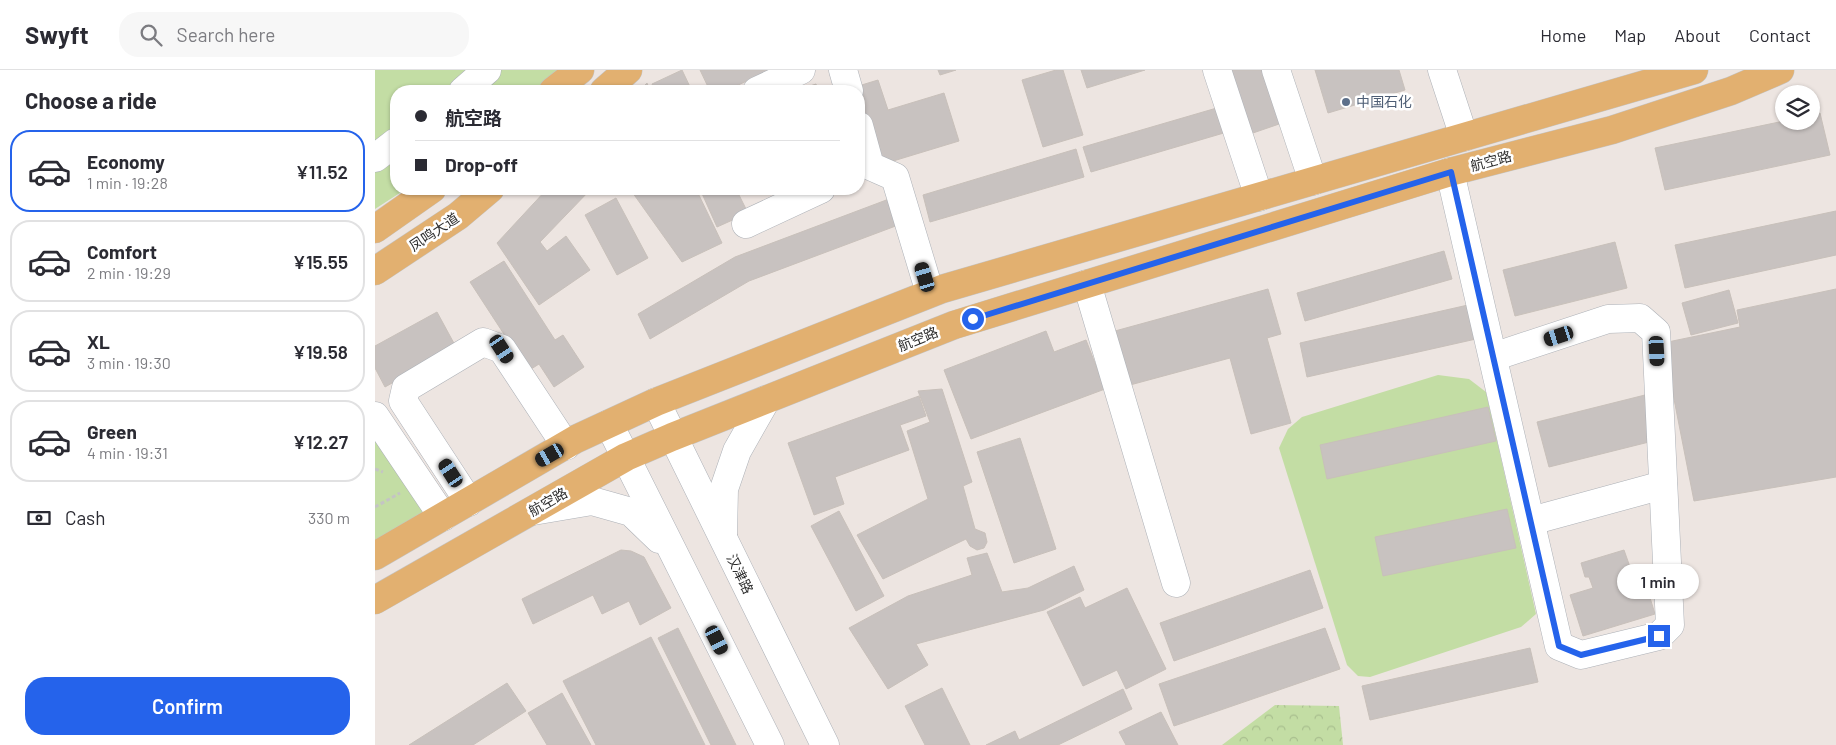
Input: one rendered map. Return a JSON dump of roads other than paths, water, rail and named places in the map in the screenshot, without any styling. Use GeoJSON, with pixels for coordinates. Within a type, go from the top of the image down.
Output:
{"type":"FeatureCollection","features":[{"type":"Feature","properties":{"kind":"main road"},"geometry":{"type":"LineString","coordinates":[[560,85],[579,70]]}},
{"type":"Feature","properties":{"kind":"main road"},"geometry":{"type":"LineString","coordinates":[[611,85],[628,70]]}},
{"type":"Feature","properties":{"kind":"main road"},"geometry":{"type":"LineString","coordinates":[[375,556],[566,446],[609,424],[656,402],[930,293],[1464,137],[1638,78],[1694,70]]}},
{"type":"Feature","properties":{"kind":"main road","name":"航空路"},"geometry":{"type":"LineString","coordinates":[[375,600],[626,457],[954,325],[1451,172],[1612,130],[1731,91],[1780,70]]}},
{"type":"Feature","properties":{"kind":"main road"},"geometry":{"type":"LineString","coordinates":[[375,229],[423,195]]}},
{"type":"Feature","properties":{"kind":"main road","name":"凤鸣大道"},"geometry":{"type":"LineString","coordinates":[[375,271],[458,216],[483,195]]}},
{"type":"Feature","properties":{"kind":"street"},"geometry":{"type":"LineString","coordinates":[[470,85],[487,70]]}},
{"type":"Feature","properties":{"kind":"street"},"geometry":{"type":"LineString","coordinates":[[770,85],[801,70]]}},
{"type":"Feature","properties":{"kind":"street"},"geometry":{"type":"LineString","coordinates":[[843,70],[847,85]]}},
{"type":"Feature","properties":{"kind":"street"},"geometry":{"type":"LineString","coordinates":[[1217,70],[1259,197]]}},
{"type":"Feature","properties":{"kind":"street"},"geometry":{"type":"LineString","coordinates":[[1276,70],[1313,181]]}},
{"type":"Feature","properties":{"kind":"street"},"geometry":{"type":"LineString","coordinates":[[1442,70],[1464,137]]}},
{"type":"Feature","properties":{"kind":"street"},"geometry":{"type":"LineString","coordinates":[[375,158],[390,147]]}},
{"type":"Feature","properties":{"kind":"street"},"geometry":{"type":"LineString","coordinates":[[865,168],[895,177],[930,293]]}},
{"type":"Feature","properties":{"kind":"street"},"geometry":{"type":"LineString","coordinates":[[1451,172],[1493,357],[1531,521],[1559,646],[1581,655],[1659,636],[1670,625],[1656,332],[1640,318],[1608,319],[1493,357]]}},
{"type":"Feature","properties":{"kind":"street"},"geometry":{"type":"LineString","coordinates":[[746,224],[808,195]]}},
{"type":"Feature","properties":{"kind":"street"},"geometry":{"type":"LineString","coordinates":[[1087,284],[1176,583]]}},
{"type":"Feature","properties":{"kind":"street"},"geometry":{"type":"LineString","coordinates":[[469,502],[403,401],[406,388],[483,342],[502,349],[566,446]]}},
{"type":"Feature","properties":{"kind":"street"},"geometry":{"type":"LineString","coordinates":[[723,539],[724,489],[737,452],[766,400]]}},
{"type":"Feature","properties":{"kind":"street","name":"汉津路"},"geometry":{"type":"LineString","coordinates":[[656,402],[825,745]]}},
{"type":"Feature","properties":{"kind":"street"},"geometry":{"type":"LineString","coordinates":[[375,416],[443,517]]}},
{"type":"Feature","properties":{"kind":"street"},"geometry":{"type":"LineString","coordinates":[[609,424],[770,745]]}},
{"type":"Feature","properties":{"kind":"street"},"geometry":{"type":"LineString","coordinates":[[1531,521],[1663,485]]}},
{"type":"Feature","properties":{"kind":"street"},"geometry":{"type":"LineString","coordinates":[[532,511],[592,501],[631,512],[673,552]]}},
{"type":"Feature","properties":{"kind":"place","name":"中国石化"},"geometry":{"type":"Point","coordinates":[1346,102]}}]}
